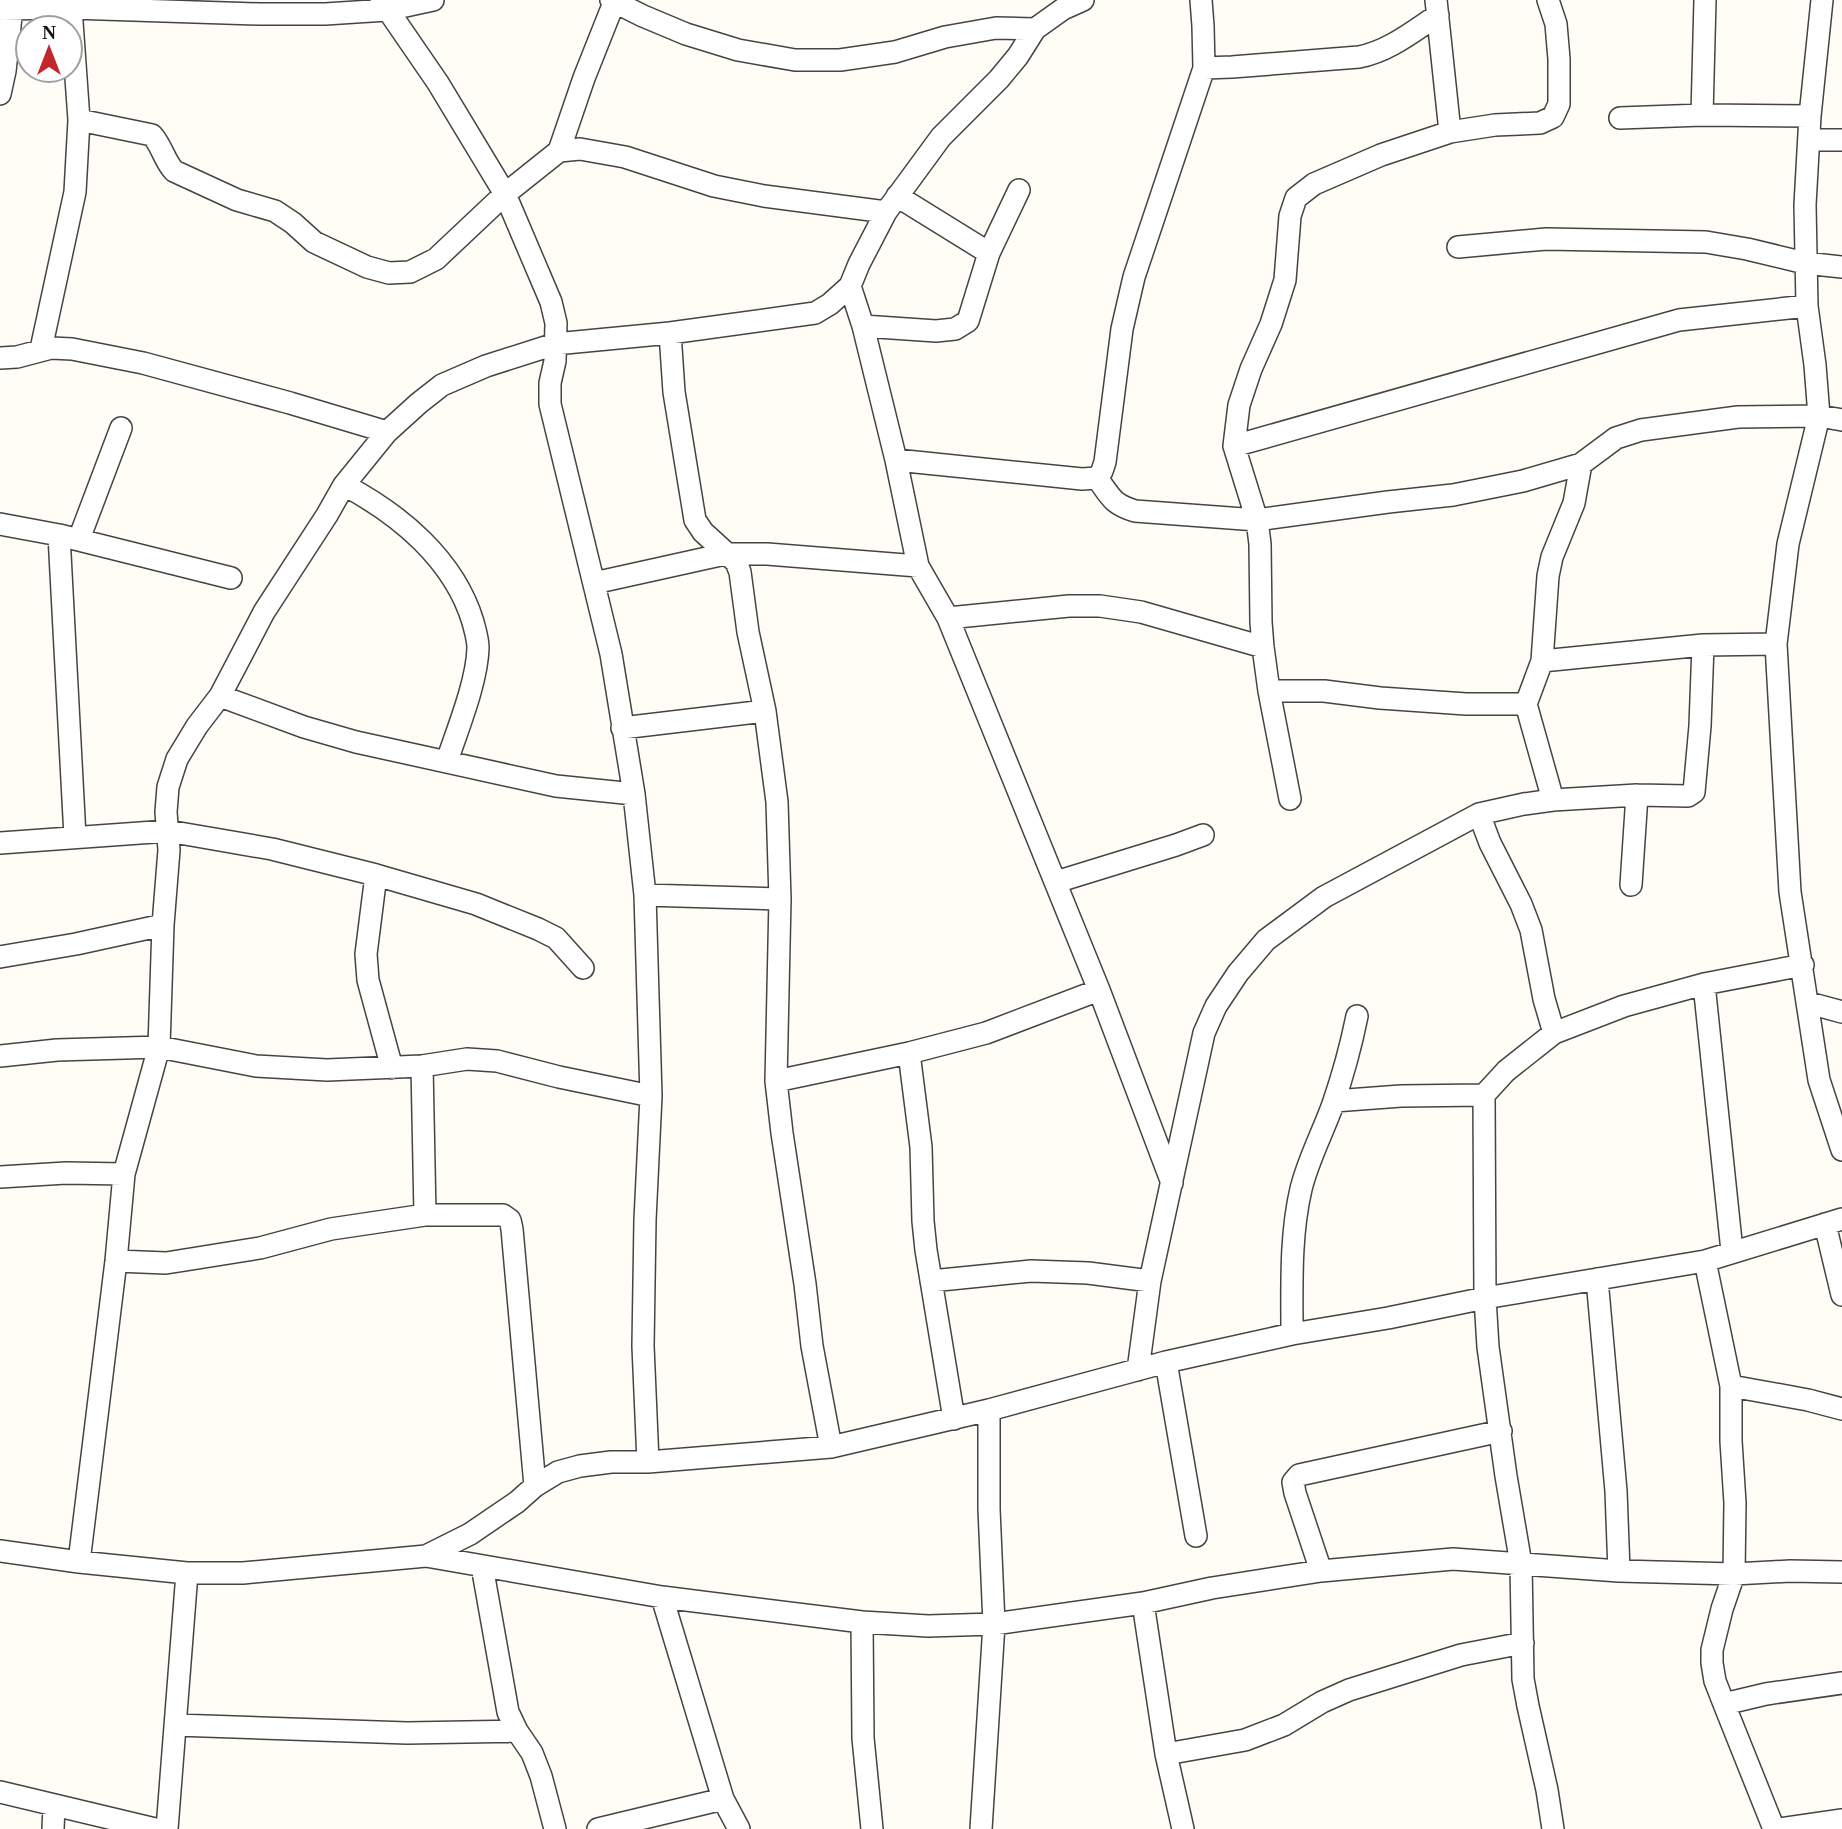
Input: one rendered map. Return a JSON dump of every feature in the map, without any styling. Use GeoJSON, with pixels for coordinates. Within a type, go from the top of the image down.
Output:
{"type":"FeatureCollection","features":[{"type":"Feature","properties":{"kind":"street"},"geometry":{"type":"LineString","coordinates":[[0,94],[5,71],[6,9],[72,4],[179,5],[259,14],[325,14],[433,0]]}},
{"type":"Feature","properties":{"kind":"street"},"geometry":{"type":"LineString","coordinates":[[79,120],[152,135],[159,143],[167,163],[174,170],[237,200],[275,211],[314,242],[367,267],[389,273],[410,272],[436,259],[505,194],[558,151],[613,0],[686,34],[738,50],[794,60],[840,60],[895,52],[946,37],[996,27],[1035,29]]}},
{"type":"Feature","properties":{"kind":"street"},"geometry":{"type":"LineString","coordinates":[[79,1562],[124,1174],[159,1047],[163,925],[169,850],[166,812],[168,788],[177,760],[197,726],[220,696],[264,612],[344,485],[387,432],[419,403],[442,385],[486,366],[555,344],[670,333],[816,313],[830,304],[850,286],[892,204],[941,137],[999,79],[1035,29],[1063,9],[1083,0]]}},
{"type":"Feature","properties":{"kind":"street"},"geometry":{"type":"LineString","coordinates":[[1097,478],[1105,462],[1122,329],[1134,277],[1204,68],[1201,0]]}},
{"type":"Feature","properties":{"kind":"street"},"geometry":{"type":"LineString","coordinates":[[1290,799],[1263,648],[1257,520],[1234,446],[1239,405],[1285,280],[1290,216],[1296,198],[1314,184],[1381,155],[1450,132],[1495,125],[1540,123],[1553,117],[1559,104],[1559,60],[1556,24],[1548,0]]}},
{"type":"Feature","properties":{"kind":"street"},"geometry":{"type":"LineString","coordinates":[[1702,116],[1704,0]]}},
{"type":"Feature","properties":{"kind":"street"},"geometry":{"type":"LineString","coordinates":[[1822,0],[1810,116],[1805,205],[1807,306],[1819,416],[1788,544],[1776,644],[1790,892],[1819,1080],[1842,1150]]}},
{"type":"Feature","properties":{"kind":"street"},"geometry":{"type":"LineString","coordinates":[[41,349],[75,192],[79,120],[72,4]]}},
{"type":"Feature","properties":{"kind":"street"},"geometry":{"type":"LineString","coordinates":[[384,5],[438,83],[505,194],[551,302],[555,323],[555,361],[550,383],[550,404],[611,654],[634,794],[645,895],[651,1096],[643,1346],[648,1462]]}},
{"type":"Feature","properties":{"kind":"street"},"geometry":{"type":"LineString","coordinates":[[1204,68],[1374,54],[1388,48],[1437,8]]}},
{"type":"Feature","properties":{"kind":"street"},"geometry":{"type":"LineString","coordinates":[[1437,8],[1450,132]]}},
{"type":"Feature","properties":{"kind":"street"},"geometry":{"type":"LineString","coordinates":[[1620,118],[1810,116]]}},
{"type":"Feature","properties":{"kind":"street"},"geometry":{"type":"LineString","coordinates":[[1809,140],[1842,140]]}},
{"type":"Feature","properties":{"kind":"street"},"geometry":{"type":"LineString","coordinates":[[558,151],[580,149],[625,157],[714,186],[764,196],[892,204],[989,253]]}},
{"type":"Feature","properties":{"kind":"street"},"geometry":{"type":"LineString","coordinates":[[863,326],[936,331],[955,329],[968,321],[989,253],[1018,190]]}},
{"type":"Feature","properties":{"kind":"street"},"geometry":{"type":"LineString","coordinates":[[1458,247],[1546,239],[1706,243],[1747,248],[1805,263],[1842,267]]}},
{"type":"Feature","properties":{"kind":"street"},"geometry":{"type":"LineString","coordinates":[[850,286],[863,326],[896,460],[918,566],[948,618],[1099,990],[1172,1182]]}},
{"type":"Feature","properties":{"kind":"street"},"geometry":{"type":"LineString","coordinates":[[1234,446],[1679,320],[1807,306]]}},
{"type":"Feature","properties":{"kind":"street"},"geometry":{"type":"LineString","coordinates":[[670,333],[674,392],[695,520],[703,532],[736,562],[740,572],[748,632],[765,711],[776,802],[780,899],[776,1081],[812,1346],[831,1447]]}},
{"type":"Feature","properties":{"kind":"street"},"geometry":{"type":"LineString","coordinates":[[0,358],[17,357],[41,349],[72,349],[143,363],[387,432]]}},
{"type":"Feature","properties":{"kind":"street"},"geometry":{"type":"LineString","coordinates":[[1097,478],[1120,506],[1135,511],[1257,520],[1453,495],[1523,481],[1581,464],[1616,438],[1641,430],[1738,417],[1819,416],[1842,420]]}},
{"type":"Feature","properties":{"kind":"street"},"geometry":{"type":"LineString","coordinates":[[75,838],[69,537],[121,428]]}},
{"type":"Feature","properties":{"kind":"street"},"geometry":{"type":"LineString","coordinates":[[896,460],[1082,479],[1097,478]]}},
{"type":"Feature","properties":{"kind":"street"},"geometry":{"type":"LineString","coordinates":[[1553,800],[1526,704],[1542,661],[1552,556],[1574,503],[1581,464]]}},
{"type":"Feature","properties":{"kind":"street"},"geometry":{"type":"LineString","coordinates":[[344,485],[363,495],[416,535],[442,563],[470,611],[478,645],[477,669],[447,761]]}},
{"type":"Feature","properties":{"kind":"street"},"geometry":{"type":"LineString","coordinates":[[0,524],[69,537],[230,578]]}},
{"type":"Feature","properties":{"kind":"street"},"geometry":{"type":"LineString","coordinates":[[594,583],[725,554],[767,554],[918,566]]}},
{"type":"Feature","properties":{"kind":"street"},"geometry":{"type":"LineString","coordinates":[[948,618],[1069,606],[1100,606],[1141,612],[1263,648]]}},
{"type":"Feature","properties":{"kind":"street"},"geometry":{"type":"LineString","coordinates":[[1542,661],[1703,645],[1776,644]]}},
{"type":"Feature","properties":{"kind":"street"},"geometry":{"type":"LineString","coordinates":[[1138,1370],[1150,1281],[1204,1032],[1216,1006],[1238,973],[1266,940],[1324,897],[1479,814],[1553,800],[1637,795],[1688,796],[1695,792],[1703,645]]}},
{"type":"Feature","properties":{"kind":"street"},"geometry":{"type":"LineString","coordinates":[[1269,691],[1324,691],[1466,704],[1526,704]]}},
{"type":"Feature","properties":{"kind":"street"},"geometry":{"type":"LineString","coordinates":[[220,696],[304,727],[343,738],[556,786],[634,794]]}},
{"type":"Feature","properties":{"kind":"street"},"geometry":{"type":"LineString","coordinates":[[622,727],[765,711]]}},
{"type":"Feature","properties":{"kind":"street"},"geometry":{"type":"LineString","coordinates":[[1631,885],[1637,795]]}},
{"type":"Feature","properties":{"kind":"street"},"geometry":{"type":"LineString","coordinates":[[1479,814],[1531,930],[1544,999],[1554,1033]]}},
{"type":"Feature","properties":{"kind":"street"},"geometry":{"type":"LineString","coordinates":[[0,843],[168,831],[272,849],[376,875],[475,904],[556,938],[583,968]]}},
{"type":"Feature","properties":{"kind":"street"},"geometry":{"type":"LineString","coordinates":[[1056,882],[1203,835]]}},
{"type":"Feature","properties":{"kind":"street"},"geometry":{"type":"LineString","coordinates":[[376,875],[366,965],[392,1068]]}},
{"type":"Feature","properties":{"kind":"street"},"geometry":{"type":"LineString","coordinates":[[645,895],[780,899]]}},
{"type":"Feature","properties":{"kind":"street"},"geometry":{"type":"LineString","coordinates":[[0,957],[163,925]]}},
{"type":"Feature","properties":{"kind":"street"},"geometry":{"type":"LineString","coordinates":[[1553,1829],[1524,1679],[1521,1564],[1488,1347],[1485,1298],[1484,1095],[1506,1071],[1554,1033],[1624,1006],[1704,984],[1803,965]]}},
{"type":"Feature","properties":{"kind":"street"},"geometry":{"type":"LineString","coordinates":[[1704,984],[1732,1251]]}},
{"type":"Feature","properties":{"kind":"street"},"geometry":{"type":"LineString","coordinates":[[776,1081],[909,1053],[986,1033],[1099,990]]}},
{"type":"Feature","properties":{"kind":"street"},"geometry":{"type":"LineString","coordinates":[[1809,1003],[1842,1012]]}},
{"type":"Feature","properties":{"kind":"street"},"geometry":{"type":"LineString","coordinates":[[1292,1334],[1292,1278],[1299,1200],[1334,1101],[1351,1047],[1357,1016]]}},
{"type":"Feature","properties":{"kind":"street"},"geometry":{"type":"LineString","coordinates":[[0,1056],[57,1050],[159,1047],[256,1066],[327,1070],[422,1066],[467,1059],[496,1061],[651,1096]]}},
{"type":"Feature","properties":{"kind":"street"},"geometry":{"type":"LineString","coordinates":[[909,1053],[922,1147],[923,1221],[954,1419]]}},
{"type":"Feature","properties":{"kind":"street"},"geometry":{"type":"LineString","coordinates":[[422,1066],[425,1215]]}},
{"type":"Feature","properties":{"kind":"street"},"geometry":{"type":"LineString","coordinates":[[1334,1101],[1401,1096],[1484,1095]]}},
{"type":"Feature","properties":{"kind":"street"},"geometry":{"type":"LineString","coordinates":[[0,1177],[66,1173],[124,1174]]}},
{"type":"Feature","properties":{"kind":"street"},"geometry":{"type":"LineString","coordinates":[[116,1261],[166,1263],[260,1248],[331,1230],[425,1215],[503,1215],[510,1220],[512,1229],[535,1486]]}},
{"type":"Feature","properties":{"kind":"street"},"geometry":{"type":"LineString","coordinates":[[426,1556],[470,1534],[558,1472],[580,1466],[831,1447],[954,1419],[1167,1362],[1292,1334],[1705,1261],[1834,1221],[1842,1294]]}},
{"type":"Feature","properties":{"kind":"street"},"geometry":{"type":"LineString","coordinates":[[1705,1261],[1731,1386],[1735,1503],[1734,1574],[1722,1609],[1712,1650],[1712,1663],[1724,1704],[1774,1829]]}},
{"type":"Feature","properties":{"kind":"street"},"geometry":{"type":"LineString","coordinates":[[931,1281],[1031,1271],[1088,1273],[1150,1281]]}},
{"type":"Feature","properties":{"kind":"street"},"geometry":{"type":"LineString","coordinates":[[1597,1279],[1616,1490],[1619,1571]]}},
{"type":"Feature","properties":{"kind":"street"},"geometry":{"type":"LineString","coordinates":[[1167,1362],[1196,1536]]}},
{"type":"Feature","properties":{"kind":"street"},"geometry":{"type":"LineString","coordinates":[[1731,1386],[1842,1409]]}},
{"type":"Feature","properties":{"kind":"street"},"geometry":{"type":"LineString","coordinates":[[981,1829],[994,1624],[989,1509],[989,1410]]}},
{"type":"Feature","properties":{"kind":"street"},"geometry":{"type":"LineString","coordinates":[[1321,1571],[1295,1493],[1293,1482],[1298,1475],[1501,1431]]}},
{"type":"Feature","properties":{"kind":"street"},"geometry":{"type":"LineString","coordinates":[[0,1551],[187,1573],[243,1573],[426,1556],[662,1597],[863,1622],[928,1626],[994,1624],[1143,1603],[1212,1588],[1321,1571],[1453,1559],[1619,1571],[1734,1574],[1831,1570],[1842,1572]]}},
{"type":"Feature","properties":{"kind":"street"},"geometry":{"type":"LineString","coordinates":[[482,1566],[509,1712],[517,1731],[532,1753],[555,1829]]}},
{"type":"Feature","properties":{"kind":"street"},"geometry":{"type":"LineString","coordinates":[[167,1829],[187,1573]]}},
{"type":"Feature","properties":{"kind":"street"},"geometry":{"type":"LineString","coordinates":[[662,1597],[723,1799],[739,1829]]}},
{"type":"Feature","properties":{"kind":"street"},"geometry":{"type":"LineString","coordinates":[[1143,1603],[1166,1754],[1183,1829]]}},
{"type":"Feature","properties":{"kind":"street"},"geometry":{"type":"LineString","coordinates":[[863,1622],[863,1738],[872,1829]]}},
{"type":"Feature","properties":{"kind":"street"},"geometry":{"type":"LineString","coordinates":[[1166,1754],[1245,1740],[1284,1724],[1349,1690],[1461,1655],[1522,1643]]}},
{"type":"Feature","properties":{"kind":"street"},"geometry":{"type":"LineString","coordinates":[[1724,1704],[1766,1694],[1842,1682]]}},
{"type":"Feature","properties":{"kind":"street"},"geometry":{"type":"LineString","coordinates":[[176,1724],[407,1733],[517,1731]]}},
{"type":"Feature","properties":{"kind":"street"},"geometry":{"type":"LineString","coordinates":[[0,1792],[155,1829]]}},
{"type":"Feature","properties":{"kind":"street"},"geometry":{"type":"LineString","coordinates":[[598,1829],[723,1799]]}},
{"type":"Feature","properties":{"kind":"street"},"geometry":{"type":"LineString","coordinates":[[53,1829],[54,1806]]}},
{"type":"Feature","properties":{"kind":"street"},"geometry":{"type":"LineString","coordinates":[[1780,1829],[1842,1820]]}}]}
